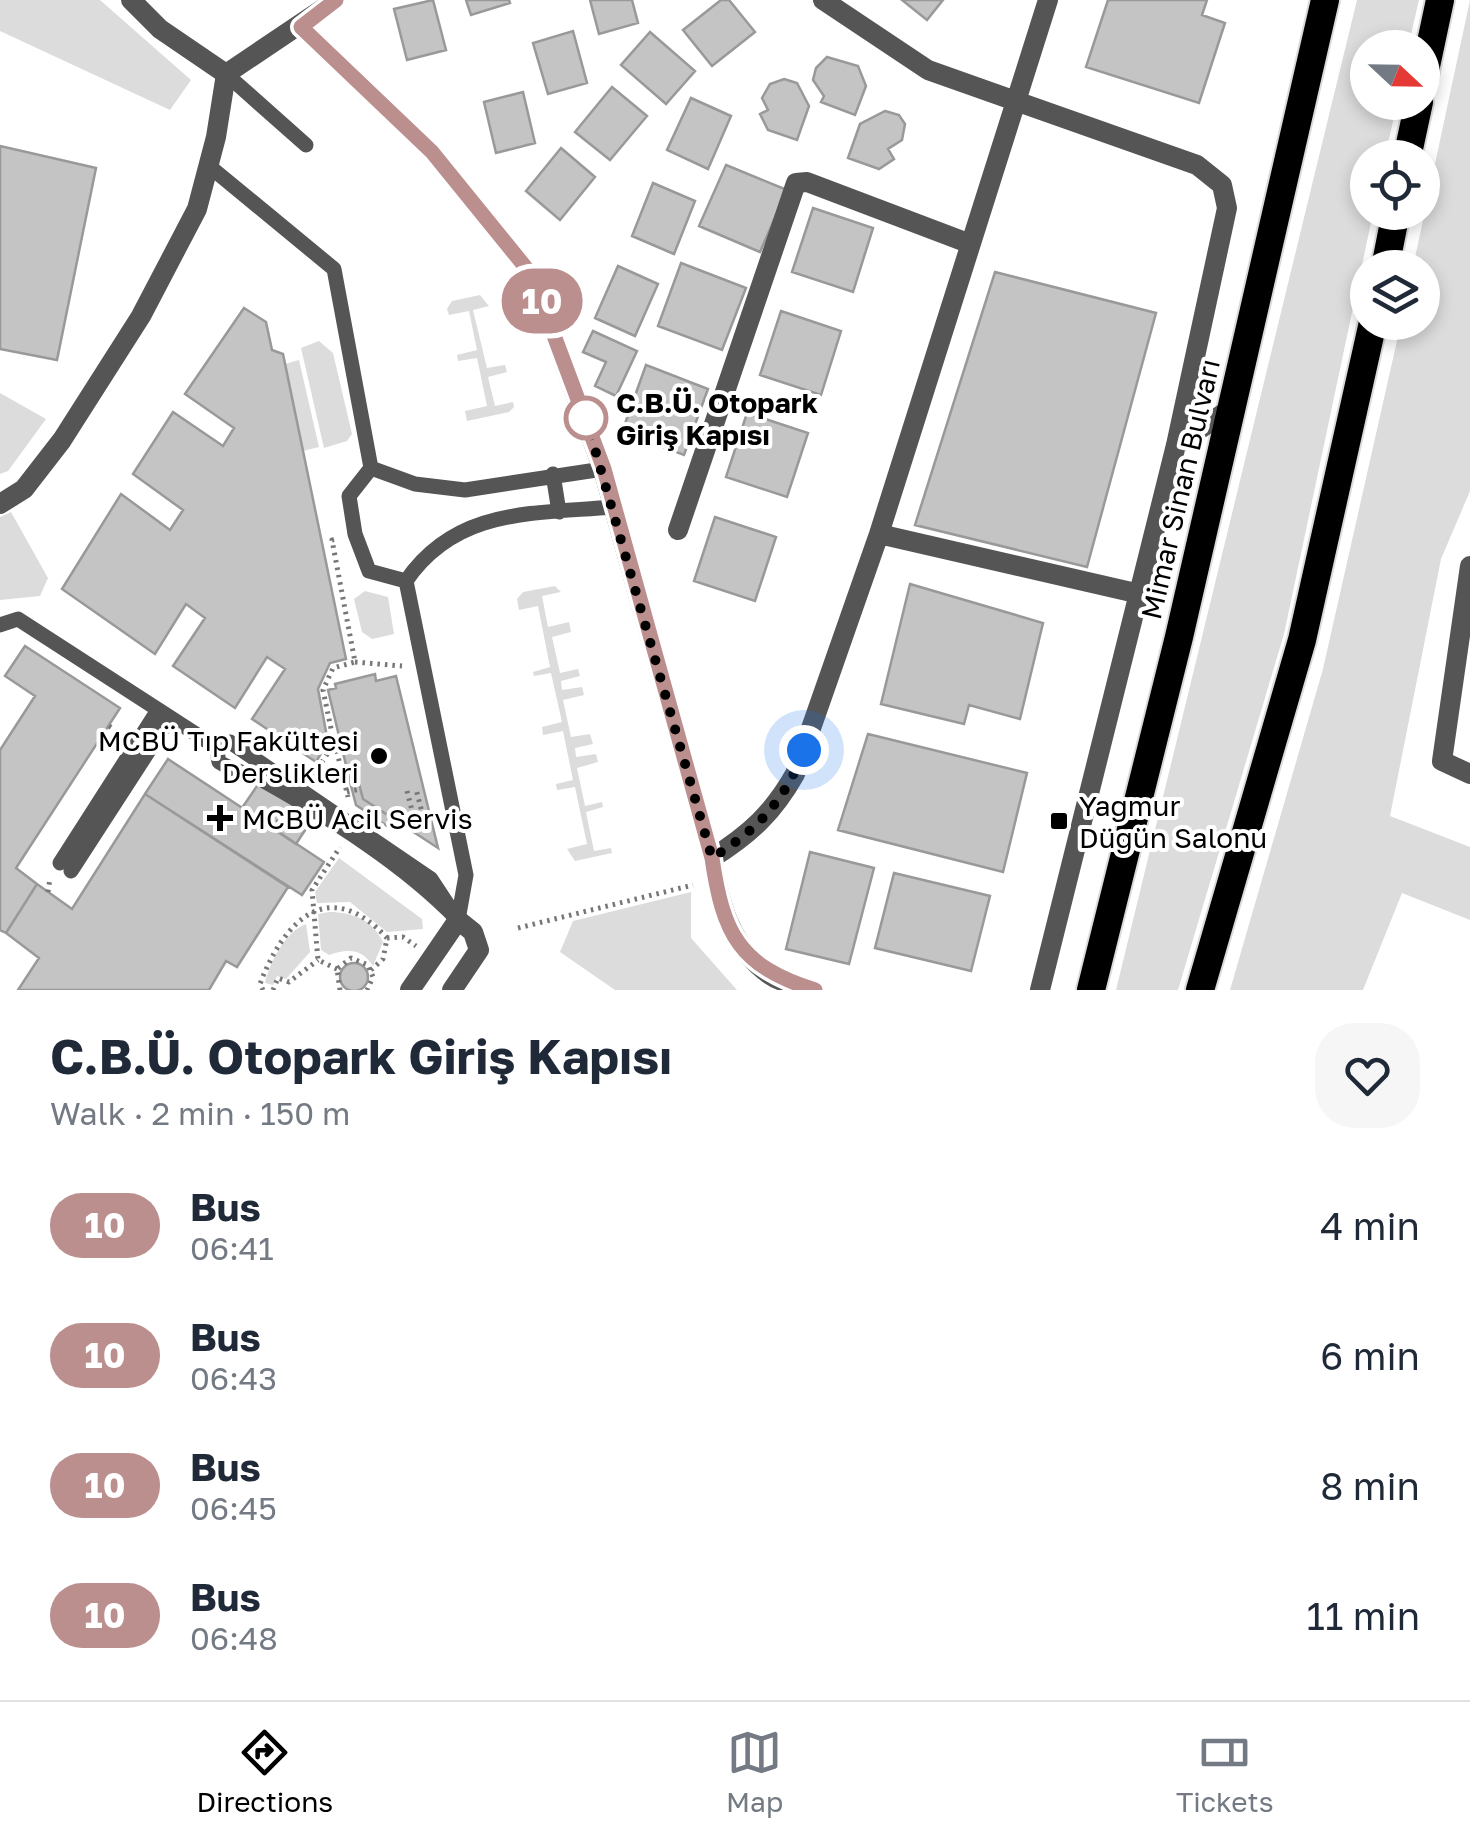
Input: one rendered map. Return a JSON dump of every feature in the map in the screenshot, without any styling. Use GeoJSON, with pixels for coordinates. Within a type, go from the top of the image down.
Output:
{"type":"FeatureCollection","features":[{"type":"Feature","properties":{"kind":"highway","name":"Mimar Sinan Bulvarı"},"geometry":{"type":"LineString","coordinates":[[1091,990],[1233,407],[1325,0]]}},
{"type":"Feature","properties":{"kind":"highway"},"geometry":{"type":"LineString","coordinates":[[1434,30],[1440,0]]}},
{"type":"Feature","properties":{"kind":"highway"},"geometry":{"type":"LineString","coordinates":[[1200,990],[1302,640],[1369,340]]}},
{"type":"Feature","properties":{"kind":"street"},"geometry":{"type":"LineString","coordinates":[[131,0],[160,28],[226,74]]}},
{"type":"Feature","properties":{"kind":"street"},"geometry":{"type":"LineString","coordinates":[[0,504],[24,489],[62,440],[140,316],[198,209],[226,74],[336,0]]}},
{"type":"Feature","properties":{"kind":"street"},"geometry":{"type":"LineString","coordinates":[[823,0],[928,70],[1197,165],[1222,185],[1227,208],[1176,445],[1040,990]]}},
{"type":"Feature","properties":{"kind":"street"},"geometry":{"type":"LineString","coordinates":[[712,858],[751,834],[776,807],[796,774],[880,534],[968,243],[1048,0]]}},
{"type":"Feature","properties":{"kind":"street"},"geometry":{"type":"LineString","coordinates":[[301,27],[432,152],[531,274],[604,469],[712,858],[720,906],[734,936],[771,976],[815,990]]}},
{"type":"Feature","properties":{"kind":"street"},"geometry":{"type":"LineString","coordinates":[[678,530],[796,183],[807,182],[968,243]]}},
{"type":"Feature","properties":{"kind":"street"},"geometry":{"type":"LineString","coordinates":[[1176,445],[1233,407]]}},
{"type":"Feature","properties":{"kind":"street"},"geometry":{"type":"LineString","coordinates":[[880,534],[1140,594]]}},
{"type":"Feature","properties":{"kind":"street"},"geometry":{"type":"LineString","coordinates":[[1470,566],[1442,762],[1470,774]]}},
{"type":"Feature","properties":{"kind":"street"},"geometry":{"type":"LineString","coordinates":[[410,990],[458,920],[472,932],[480,950],[452,990]]}},
{"type":"Feature","properties":{"kind":"lane"},"geometry":{"type":"LineString","coordinates":[[226,74],[306,145]]}},
{"type":"Feature","properties":{"kind":"lane"},"geometry":{"type":"LineString","coordinates":[[209,166],[334,270],[371,468],[350,496],[355,534],[369,571],[406,581]]}},
{"type":"Feature","properties":{"kind":"lane"},"geometry":{"type":"LineString","coordinates":[[371,468],[414,484],[465,490],[604,469]]}},
{"type":"Feature","properties":{"kind":"lane"},"geometry":{"type":"LineString","coordinates":[[552,474],[559,512]]}},
{"type":"Feature","properties":{"kind":"lane"},"geometry":{"type":"LineString","coordinates":[[465,490],[471,524]]}},
{"type":"Feature","properties":{"kind":"lane"},"geometry":{"type":"LineString","coordinates":[[458,920],[466,875],[406,581],[426,552],[471,524],[613,507]]}},
{"type":"Feature","properties":{"kind":"lane"},"geometry":{"type":"LineString","coordinates":[[0,625],[18,619],[216,746],[220,762],[258,778],[426,887],[458,920]]}},
{"type":"Feature","properties":{"kind":"lane"},"geometry":{"type":"LineString","coordinates":[[66,867],[164,714]]}},
{"type":"Feature","properties":{"kind":"lane"},"geometry":{"type":"LineString","coordinates":[[216,746],[230,742],[240,745],[265,770],[431,879],[458,920]]}},
{"type":"Feature","properties":{"kind":"path"},"geometry":{"type":"LineString","coordinates":[[323,542],[355,534]]}},
{"type":"Feature","properties":{"kind":"path"},"geometry":{"type":"LineString","coordinates":[[332,540],[355,662]]}},
{"type":"Feature","properties":{"kind":"path"},"geometry":{"type":"LineString","coordinates":[[353,828],[323,690],[333,668],[355,662],[424,668]]}},
{"type":"Feature","properties":{"kind":"path"},"geometry":{"type":"LineString","coordinates":[[303,794],[334,743]]}},
{"type":"Feature","properties":{"kind":"path"},"geometry":{"type":"LineString","coordinates":[[407,791],[415,822],[424,820],[416,788]]}},
{"type":"Feature","properties":{"kind":"path"},"geometry":{"type":"LineString","coordinates":[[347,792],[361,789]]}},
{"type":"Feature","properties":{"kind":"path"},"geometry":{"type":"LineString","coordinates":[[318,960],[312,890],[334,855]]}},
{"type":"Feature","properties":{"kind":"path"},"geometry":{"type":"LineString","coordinates":[[518,928],[716,880]]}},
{"type":"Feature","properties":{"kind":"path"},"geometry":{"type":"LineString","coordinates":[[263,990],[260,984],[269,960],[292,924],[324,908],[350,908],[370,919],[387,938]]}},
{"type":"Feature","properties":{"kind":"path"},"geometry":{"type":"LineString","coordinates":[[387,938],[403,936],[416,946]]}},
{"type":"Feature","properties":{"kind":"path"},"geometry":{"type":"LineString","coordinates":[[367,990],[372,970],[383,959],[387,938]]}},
{"type":"Feature","properties":{"kind":"path"},"geometry":{"type":"LineString","coordinates":[[337,969],[351,958],[363,960],[372,970]]}},
{"type":"Feature","properties":{"kind":"path"},"geometry":{"type":"LineString","coordinates":[[318,960],[337,969]]}},
{"type":"Feature","properties":{"kind":"path"},"geometry":{"type":"LineString","coordinates":[[274,990],[278,978],[288,982],[318,960]]}},
{"type":"Feature","properties":{"kind":"path"},"geometry":{"type":"LineString","coordinates":[[337,969],[338,989]]}},
{"type":"Feature","properties":{"kind":"shaded area"},"geometry":{"type":"Polygon","coordinates":[[[0,0],[100,0],[191,80],[170,110],[0,31],[0,0]]]}},
{"type":"Feature","properties":{"kind":"shaded area"},"geometry":{"type":"Polygon","coordinates":[[[1357,0],[1419,0],[1412,30],[1350,30],[1350,120],[1393,120],[1389,140],[1350,140],[1350,230],[1369,230],[1365,250],[1350,250],[1350,322],[1284,634],[1178,990],[1116,990],[1357,0]]]}},
{"type":"Feature","properties":{"kind":"shaded area"},"geometry":{"type":"Polygon","coordinates":[[[1470,0],[1470,491],[1441,559],[1390,816],[1470,847],[1470,920],[1402,893],[1363,990],[1230,990],[1323,669],[1397,340],[1440,340],[1440,250],[1417,250],[1421,230],[1440,230],[1440,141],[1470,0]]]}},
{"type":"Feature","properties":{"kind":"shaded area"},"geometry":{"type":"Polygon","coordinates":[[[480,295],[489,306],[473,310],[487,368],[505,365],[507,372],[488,377],[495,406],[513,402],[514,407],[509,412],[467,421],[465,411],[487,406],[477,358],[458,361],[457,355],[477,350],[469,311],[449,315],[447,309],[452,301],[480,295]]]}},
{"type":"Feature","properties":{"kind":"shaded area"},"geometry":{"type":"Polygon","coordinates":[[[319,341],[333,353],[352,434],[347,441],[324,448],[301,348],[319,341]]]}},
{"type":"Feature","properties":{"kind":"shaded area"},"geometry":{"type":"Polygon","coordinates":[[[299,360],[319,447],[303,451],[285,364],[299,360]]]}},
{"type":"Feature","properties":{"kind":"shaded area"},"geometry":{"type":"Polygon","coordinates":[[[0,393],[46,419],[8,471],[0,474],[0,393]]]}},
{"type":"Feature","properties":{"kind":"shaded area"},"geometry":{"type":"Polygon","coordinates":[[[11,512],[48,578],[40,596],[0,600],[0,517],[11,512]]]}},
{"type":"Feature","properties":{"kind":"shaded area"},"geometry":{"type":"Polygon","coordinates":[[[555,586],[561,592],[542,596],[548,627],[569,622],[571,632],[552,637],[560,673],[578,669],[580,676],[561,681],[562,690],[582,687],[584,695],[563,700],[571,737],[590,734],[593,744],[575,748],[576,757],[596,754],[598,762],[577,768],[585,806],[602,802],[603,807],[586,812],[594,851],[611,848],[612,853],[575,861],[567,849],[587,844],[575,787],[557,790],[556,784],[573,780],[563,731],[543,735],[542,727],[562,722],[551,673],[534,676],[533,672],[550,667],[538,606],[519,610],[517,599],[523,592],[555,586]]]}},
{"type":"Feature","properties":{"kind":"shaded area"},"geometry":{"type":"Polygon","coordinates":[[[365,591],[388,597],[394,634],[372,639],[362,632],[354,599],[365,591]]]}},
{"type":"Feature","properties":{"kind":"shaded area"},"geometry":{"type":"Polygon","coordinates":[[[339,858],[422,919],[423,929],[387,932],[350,902],[317,903],[315,892],[339,858]]]}},
{"type":"Feature","properties":{"kind":"shaded area"},"geometry":{"type":"Polygon","coordinates":[[[691,892],[691,938],[737,990],[615,990],[560,952],[573,921],[691,892]]]}},
{"type":"Feature","properties":{"kind":"shaded area"},"geometry":{"type":"Polygon","coordinates":[[[318,914],[354,916],[374,928],[383,942],[373,966],[359,953],[329,955],[321,950],[318,914]]]}},
{"type":"Feature","properties":{"kind":"shaded area"},"geometry":{"type":"Polygon","coordinates":[[[306,924],[310,952],[286,979],[277,976],[273,985],[265,983],[280,949],[291,934],[306,924]]]}},
{"type":"Feature","properties":{"kind":"building"},"geometry":{"type":"Polygon","coordinates":[[[433,0],[446,50],[407,60],[394,9],[433,0]]]}},
{"type":"Feature","properties":{"kind":"building"},"geometry":{"type":"Polygon","coordinates":[[[466,0],[509,0],[510,3],[471,15],[466,0]]]}},
{"type":"Feature","properties":{"kind":"building"},"geometry":{"type":"Polygon","coordinates":[[[590,0],[632,0],[638,23],[599,34],[590,0]]]}},
{"type":"Feature","properties":{"kind":"building"},"geometry":{"type":"Polygon","coordinates":[[[721,0],[729,0],[755,32],[712,66],[683,30],[721,0]]]}},
{"type":"Feature","properties":{"kind":"building"},"geometry":{"type":"Polygon","coordinates":[[[902,0],[943,0],[927,20],[902,0]]]}},
{"type":"Feature","properties":{"kind":"building"},"geometry":{"type":"Polygon","coordinates":[[[1108,0],[1207,0],[1202,15],[1225,23],[1199,103],[1086,67],[1108,0]]]}},
{"type":"Feature","properties":{"kind":"building"},"geometry":{"type":"Polygon","coordinates":[[[573,31],[587,83],[548,94],[533,43],[573,31]]]}},
{"type":"Feature","properties":{"kind":"building"},"geometry":{"type":"Polygon","coordinates":[[[650,32],[695,71],[666,104],[621,65],[650,32]]]}},
{"type":"Feature","properties":{"kind":"building"},"geometry":{"type":"Polygon","coordinates":[[[827,57],[858,66],[866,86],[855,115],[821,102],[824,96],[813,80],[816,68],[827,57]]]}},
{"type":"Feature","properties":{"kind":"building"},"geometry":{"type":"Polygon","coordinates":[[[784,79],[797,83],[809,106],[797,140],[768,130],[760,114],[768,110],[762,98],[770,84],[784,79]]]}},
{"type":"Feature","properties":{"kind":"building"},"geometry":{"type":"Polygon","coordinates":[[[612,87],[647,116],[610,160],[575,132],[612,87]]]}},
{"type":"Feature","properties":{"kind":"building"},"geometry":{"type":"Polygon","coordinates":[[[523,92],[535,143],[496,153],[484,102],[523,92]]]}},
{"type":"Feature","properties":{"kind":"building"},"geometry":{"type":"Polygon","coordinates":[[[691,98],[731,116],[708,169],[667,150],[691,98]]]}},
{"type":"Feature","properties":{"kind":"building"},"geometry":{"type":"Polygon","coordinates":[[[885,111],[899,115],[905,124],[902,140],[888,149],[894,159],[879,169],[848,158],[860,124],[885,111]]]}},
{"type":"Feature","properties":{"kind":"building"},"geometry":{"type":"Polygon","coordinates":[[[0,146],[96,168],[57,360],[0,349],[0,146]]]}},
{"type":"Feature","properties":{"kind":"building"},"geometry":{"type":"Polygon","coordinates":[[[561,148],[595,177],[560,220],[526,191],[561,148]]]}},
{"type":"Feature","properties":{"kind":"building"},"geometry":{"type":"Polygon","coordinates":[[[726,165],[787,190],[760,252],[699,226],[726,165]]]}},
{"type":"Feature","properties":{"kind":"building"},"geometry":{"type":"Polygon","coordinates":[[[653,183],[695,201],[674,254],[632,236],[653,183]]]}},
{"type":"Feature","properties":{"kind":"building"},"geometry":{"type":"Polygon","coordinates":[[[813,208],[873,228],[853,292],[792,272],[813,208]]]}},
{"type":"Feature","properties":{"kind":"building"},"geometry":{"type":"Polygon","coordinates":[[[681,263],[746,288],[722,350],[658,326],[681,263]]]}},
{"type":"Feature","properties":{"kind":"building"},"geometry":{"type":"Polygon","coordinates":[[[618,266],[658,284],[635,336],[595,318],[618,266]]]}},
{"type":"Feature","properties":{"kind":"building"},"geometry":{"type":"Polygon","coordinates":[[[995,272],[1156,313],[1087,567],[915,525],[995,272]]]}},
{"type":"Feature","properties":{"kind":"building"},"geometry":{"type":"Polygon","coordinates":[[[244,308],[266,322],[272,350],[283,354],[346,659],[330,663],[318,689],[328,742],[316,762],[252,719],[285,669],[267,657],[235,708],[173,666],[205,618],[186,604],[155,654],[62,589],[121,494],[170,530],[183,510],[133,474],[173,412],[223,446],[234,428],[185,394],[244,308]]]}},
{"type":"Feature","properties":{"kind":"building"},"geometry":{"type":"Polygon","coordinates":[[[781,311],[841,331],[821,395],[760,375],[781,311]]]}},
{"type":"Feature","properties":{"kind":"building"},"geometry":{"type":"Polygon","coordinates":[[[593,331],[637,351],[616,396],[595,386],[606,362],[583,352],[593,331]]]}},
{"type":"Feature","properties":{"kind":"building"},"geometry":{"type":"Polygon","coordinates":[[[646,365],[708,389],[684,455],[622,432],[646,365]]]}},
{"type":"Feature","properties":{"kind":"building"},"geometry":{"type":"Polygon","coordinates":[[[747,413],[808,433],[787,497],[726,477],[747,413]]]}},
{"type":"Feature","properties":{"kind":"building"},"geometry":{"type":"Polygon","coordinates":[[[715,517],[776,537],[755,601],[694,581],[715,517]]]}},
{"type":"Feature","properties":{"kind":"building"},"geometry":{"type":"Polygon","coordinates":[[[910,584],[1043,623],[1020,719],[969,705],[964,724],[881,704],[910,584]]]}},
{"type":"Feature","properties":{"kind":"building"},"geometry":{"type":"Polygon","coordinates":[[[25,646],[120,708],[16,868],[37,884],[6,933],[0,930],[0,750],[35,696],[5,676],[25,646]]]}},
{"type":"Feature","properties":{"kind":"building","name":"MCBÜ Tıp Fakültesi Derslikleri"},"geometry":{"type":"Polygon","coordinates":[[[375,674],[376,681],[396,676],[438,848],[363,799],[359,784],[351,786],[328,690],[336,688],[335,684],[375,674]]]}},
{"type":"Feature","properties":{"kind":"building"},"geometry":{"type":"Polygon","coordinates":[[[868,734],[1027,773],[1003,872],[838,830],[868,734]]]}},
{"type":"Feature","properties":{"kind":"building","name":"MCBÜ Acil Servis"},"geometry":{"type":"Polygon","coordinates":[[[168,759],[324,862],[302,895],[145,794],[168,759]]]}},
{"type":"Feature","properties":{"kind":"building"},"geometry":{"type":"Polygon","coordinates":[[[259,783],[313,818],[296,844],[242,808],[259,783]]]}},
{"type":"Feature","properties":{"kind":"building"},"geometry":{"type":"Polygon","coordinates":[[[359,784],[363,799],[392,818],[387,826],[356,805],[351,786],[359,784]]]}},
{"type":"Feature","properties":{"kind":"building"},"geometry":{"type":"Polygon","coordinates":[[[145,794],[288,887],[237,967],[226,961],[209,990],[18,990],[39,958],[6,933],[37,884],[72,909],[145,794]]]}},
{"type":"Feature","properties":{"kind":"building"},"geometry":{"type":"Polygon","coordinates":[[[810,852],[874,868],[849,964],[786,949],[810,852]]]}},
{"type":"Feature","properties":{"kind":"building"},"geometry":{"type":"Polygon","coordinates":[[[894,873],[990,896],[971,971],[875,948],[894,873]]]}},
{"type":"Feature","properties":{"kind":"building"},"geometry":{"type":"Polygon","coordinates":[[[349,964],[359,964],[367,972],[367,982],[359,990],[349,990],[341,982],[341,972],[349,964]]]}},
{"type":"Feature","properties":{"kind":"bus line","name":"10"},"geometry":{"type":"LineString","coordinates":[[336,0],[301,27],[432,152],[531,274],[568,364],[604,469],[712,858],[720,906],[734,936],[771,976],[815,990]]}},
{"type":"Feature","properties":{"kind":"place","name":"C.B.Ü. Otopark Giriş Kapısı"},"geometry":{"type":"Point","coordinates":[586,418]}},
{"type":"Feature","properties":{"kind":"place","name":"MCBÜ Tıp Fakültesi Derslikleri"},"geometry":{"type":"Point","coordinates":[379,756]}},
{"type":"Feature","properties":{"kind":"place","name":"MCBÜ Acil Servis"},"geometry":{"type":"Point","coordinates":[220,818]}},
{"type":"Feature","properties":{"kind":"place","name":"Yağmur Düğün Salonu"},"geometry":{"type":"Point","coordinates":[1059,821]}},
{"type":"Feature","properties":{"kind":"route"},"geometry":{"type":"LineString","coordinates":[[586,418],[604,469],[712,858],[751,834],[776,807],[796,774],[804,750]]}}]}
